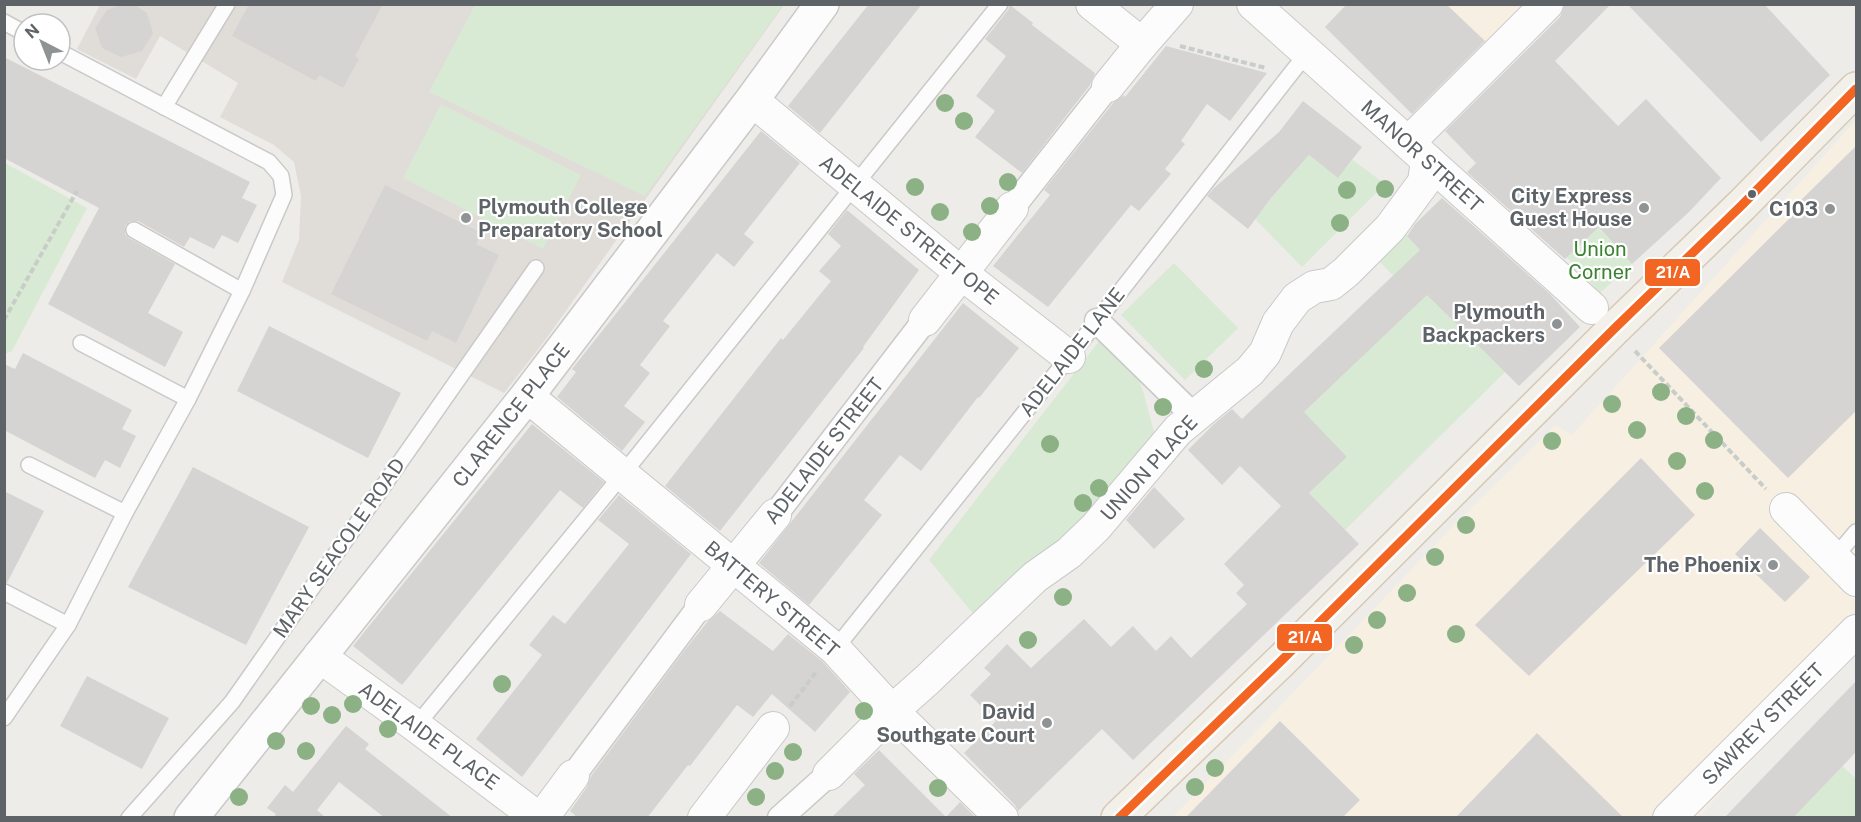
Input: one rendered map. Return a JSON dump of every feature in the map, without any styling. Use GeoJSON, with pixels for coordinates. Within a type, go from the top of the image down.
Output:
{"type":"FeatureCollection","features":[{"type":"Feature","properties":{"kind":"main road"},"geometry":{"type":"LineString","coordinates":[[1118,818],[1281,661],[1529,414],[1603,319],[1742,205],[1857,89]]}},
{"type":"Feature","properties":{"kind":"street","name":"CLARENCE PLACE"},"geometry":{"type":"LineString","coordinates":[[191,818],[527,396],[822,4]]}},
{"type":"Feature","properties":{"kind":"street"},"geometry":{"type":"LineString","coordinates":[[1092,4],[1145,41]]}},
{"type":"Feature","properties":{"kind":"street"},"geometry":{"type":"LineString","coordinates":[[1108,86],[1177,4]]}},
{"type":"Feature","properties":{"kind":"street","name":"MANOR STREET"},"geometry":{"type":"LineString","coordinates":[[1253,4],[1299,64],[1417,152],[1603,319]]}},
{"type":"Feature","properties":{"kind":"street"},"geometry":{"type":"LineString","coordinates":[[1417,152],[1547,4]]}},
{"type":"Feature","properties":{"kind":"street","name":"ADELAIDE STREET"},"geometry":{"type":"LineString","coordinates":[[540,818],[701,605],[775,514],[1108,86]]}},
{"type":"Feature","properties":{"kind":"street","name":"ADELAIDE STREET OPE"},"geometry":{"type":"LineString","coordinates":[[752,100],[961,273],[1069,357]]}},
{"type":"Feature","properties":{"kind":"street","name":"UNION PLACE"},"geometry":{"type":"LineString","coordinates":[[892,711],[1035,577],[1069,553],[1096,527],[1178,430],[1250,370],[1265,353],[1278,323],[1297,298],[1314,287],[1331,284],[1390,228],[1425,182],[1417,152]]}},
{"type":"Feature","properties":{"kind":"street"},"geometry":{"type":"LineString","coordinates":[[1097,321],[1194,416]]}},
{"type":"Feature","properties":{"kind":"street","name":"BATTERY STREET"},"geometry":{"type":"LineString","coordinates":[[527,396],[835,649],[892,711],[1002,818]]}},
{"type":"Feature","properties":{"kind":"street"},"geometry":{"type":"LineString","coordinates":[[1786,509],[1857,580]]}},
{"type":"Feature","properties":{"kind":"street","name":"SAWREY STREET"},"geometry":{"type":"LineString","coordinates":[[1669,818],[1857,631]]}},
{"type":"Feature","properties":{"kind":"street","name":"ADELAIDE PLACE"},"geometry":{"type":"LineString","coordinates":[[319,656],[540,818]]}},
{"type":"Feature","properties":{"kind":"street"},"geometry":{"type":"LineString","coordinates":[[780,818],[829,774],[892,711]]}},
{"type":"Feature","properties":{"kind":"street"},"geometry":{"type":"LineString","coordinates":[[704,818],[773,728]]}},
{"type":"Feature","properties":{"kind":"lane"},"geometry":{"type":"LineString","coordinates":[[164,107],[227,4]]}},
{"type":"Feature","properties":{"kind":"lane"},"geometry":{"type":"LineString","coordinates":[[416,726],[622,475],[999,4]]}},
{"type":"Feature","properties":{"kind":"lane"},"geometry":{"type":"LineString","coordinates":[[4,718],[68,625],[125,513],[188,399],[242,291],[284,195],[281,176],[268,162],[72,58]]}},
{"type":"Feature","properties":{"kind":"lane","name":"ADELAIDE LANE"},"geometry":{"type":"LineString","coordinates":[[835,649],[1069,357],[1299,64]]}},
{"type":"Feature","properties":{"kind":"lane"},"geometry":{"type":"LineString","coordinates":[[134,231],[242,291]]}},
{"type":"Feature","properties":{"kind":"lane","name":"MARY SEACOLE ROAD"},"geometry":{"type":"LineString","coordinates":[[129,818],[232,702],[536,268]]}},
{"type":"Feature","properties":{"kind":"lane"},"geometry":{"type":"LineString","coordinates":[[81,343],[188,399]]}},
{"type":"Feature","properties":{"kind":"lane"},"geometry":{"type":"LineString","coordinates":[[29,465],[125,513]]}},
{"type":"Feature","properties":{"kind":"lane"},"geometry":{"type":"LineString","coordinates":[[1834,558],[1857,532]]}},
{"type":"Feature","properties":{"kind":"lane"},"geometry":{"type":"LineString","coordinates":[[4,592],[68,625]]}},
{"type":"Feature","properties":{"kind":"path"},"geometry":{"type":"LineString","coordinates":[[1145,41],[1299,64]]}},
{"type":"Feature","properties":{"kind":"path"},"geometry":{"type":"LineString","coordinates":[[4,320],[78,191]]}},
{"type":"Feature","properties":{"kind":"path"},"geometry":{"type":"LineString","coordinates":[[1603,319],[1786,509]]}},
{"type":"Feature","properties":{"kind":"path"},"geometry":{"type":"LineString","coordinates":[[773,728],[835,649]]}},
{"type":"Feature","properties":{"kind":"shaded area","name":"Plymouth College Preparatory School"},"geometry":{"type":"Polygon","coordinates":[[[100,5],[784,5],[543,343],[504,393],[282,282],[299,240],[301,196],[294,162],[274,145],[220,117],[238,83],[160,36],[136,79],[77,49],[100,5]]]}},
{"type":"Feature","properties":{"kind":"shaded area"},"geometry":{"type":"Polygon","coordinates":[[[1446,5],[1524,5],[1491,47],[1446,5]]]}},
{"type":"Feature","properties":{"kind":"shaded area"},"geometry":{"type":"Polygon","coordinates":[[[1856,120],[1856,652],[1698,817],[1172,818],[1453,526],[1556,425],[1572,435],[1856,120]]]}},
{"type":"Feature","properties":{"kind":"green space"},"geometry":{"type":"Polygon","coordinates":[[[475,5],[783,5],[645,196],[429,92],[475,5]]]}},
{"type":"Feature","properties":{"kind":"green space"},"geometry":{"type":"Polygon","coordinates":[[[441,104],[581,175],[543,249],[403,178],[441,104]]]}},
{"type":"Feature","properties":{"kind":"green space"},"geometry":{"type":"Polygon","coordinates":[[[1309,155],[1338,177],[1353,160],[1385,184],[1302,267],[1255,219],[1309,155]]]}},
{"type":"Feature","properties":{"kind":"green space"},"geometry":{"type":"Polygon","coordinates":[[[5,163],[87,208],[12,351],[5,354],[5,163]]]}},
{"type":"Feature","properties":{"kind":"green space","name":"Union Corner"},"geometry":{"type":"Polygon","coordinates":[[[1599,227],[1632,264],[1600,293],[1567,257],[1599,227]]]}},
{"type":"Feature","properties":{"kind":"green space"},"geometry":{"type":"Polygon","coordinates":[[[1405,234],[1436,265],[1446,314],[1505,372],[1345,530],[1309,493],[1347,457],[1281,434],[1419,302],[1380,262],[1405,234]]]}},
{"type":"Feature","properties":{"kind":"green space"},"geometry":{"type":"Polygon","coordinates":[[[1174,263],[1238,328],[1185,380],[1121,315],[1174,263]]]}},
{"type":"Feature","properties":{"kind":"green space"},"geometry":{"type":"Polygon","coordinates":[[[1100,340],[1135,368],[1157,443],[1105,507],[979,621],[929,560],[1100,340]]]}},
{"type":"Feature","properties":{"kind":"green space"},"geometry":{"type":"Polygon","coordinates":[[[1842,766],[1856,779],[1856,817],[1793,818],[1842,766]]]}},
{"type":"Feature","properties":{"kind":"building"},"geometry":{"type":"Polygon","coordinates":[[[123,4],[133,4],[147,13],[153,33],[142,51],[121,57],[102,48],[95,28],[107,10],[123,4]]]}},
{"type":"Feature","properties":{"kind":"building"},"geometry":{"type":"Polygon","coordinates":[[[249,4],[383,4],[355,56],[359,59],[343,88],[319,75],[316,81],[232,36],[249,4]]]}},
{"type":"Feature","properties":{"kind":"building"},"geometry":{"type":"Polygon","coordinates":[[[869,4],[922,4],[820,133],[788,106],[869,4]]]}},
{"type":"Feature","properties":{"kind":"building"},"geometry":{"type":"Polygon","coordinates":[[[1347,4],[1446,4],[1485,41],[1412,114],[1325,27],[1347,4]]]}},
{"type":"Feature","properties":{"kind":"building"},"geometry":{"type":"Polygon","coordinates":[[[1565,4],[1611,4],[1555,61],[1618,126],[1646,99],[1721,178],[1688,213],[1632,264],[1599,227],[1565,259],[1467,172],[1476,163],[1445,131],[1560,17],[1565,4]]]}},
{"type":"Feature","properties":{"kind":"building"},"geometry":{"type":"Polygon","coordinates":[[[1627,4],[1764,4],[1830,75],[1761,142],[1627,4]]]}},
{"type":"Feature","properties":{"kind":"building"},"geometry":{"type":"Polygon","coordinates":[[[1010,5],[1033,23],[1032,25],[1095,73],[1090,85],[1022,173],[975,137],[995,111],[976,96],[1006,56],[985,39],[1010,5]]]}},
{"type":"Feature","properties":{"kind":"building"},"geometry":{"type":"Polygon","coordinates":[[[1166,46],[1267,73],[1230,121],[1207,104],[1181,141],[1185,144],[1165,169],[1171,174],[1139,211],[1131,205],[1048,307],[993,266],[1050,195],[1044,190],[1113,103],[1124,95],[1125,97],[1166,46]]]}},
{"type":"Feature","properties":{"kind":"building"},"geometry":{"type":"Polygon","coordinates":[[[4,57],[12,61],[12,72],[34,72],[250,182],[242,198],[257,205],[238,243],[222,235],[214,249],[190,237],[184,247],[138,221],[130,221],[125,226],[125,234],[129,238],[175,264],[148,313],[183,332],[165,367],[48,304],[99,208],[4,158],[4,57]]]}},
{"type":"Feature","properties":{"kind":"building"},"geometry":{"type":"Polygon","coordinates":[[[1303,101],[1362,147],[1338,178],[1309,155],[1271,198],[1248,229],[1207,196],[1279,132],[1303,101]]]}},
{"type":"Feature","properties":{"kind":"building"},"geometry":{"type":"Polygon","coordinates":[[[761,131],[800,163],[744,234],[754,242],[734,267],[717,253],[663,321],[670,326],[640,365],[650,373],[624,406],[645,422],[622,451],[557,397],[576,372],[572,369],[761,131]]]}},
{"type":"Feature","properties":{"kind":"building"},"geometry":{"type":"Polygon","coordinates":[[[1857,145],[1857,410],[1788,478],[1659,348],[1801,207],[1798,203],[1857,145]]]}},
{"type":"Feature","properties":{"kind":"building"},"geometry":{"type":"Polygon","coordinates":[[[385,185],[482,233],[476,244],[499,255],[456,343],[432,331],[427,341],[331,294],[385,185]]]}},
{"type":"Feature","properties":{"kind":"building"},"geometry":{"type":"Polygon","coordinates":[[[1442,198],[1550,294],[1580,327],[1519,386],[1427,295],[1304,412],[1347,457],[1309,493],[1359,544],[1133,760],[1102,729],[1018,811],[1015,805],[964,753],[996,721],[970,695],[991,674],[984,668],[1007,644],[1031,668],[1084,619],[1111,647],[1133,626],[1156,651],[1171,636],[1191,658],[1247,604],[1236,593],[1244,585],[1224,564],[1281,506],[1240,466],[1222,485],[1188,450],[1232,409],[1242,419],[1420,250],[1407,236],[1415,224],[1442,198]]]}},
{"type":"Feature","properties":{"kind":"building"},"geometry":{"type":"Polygon","coordinates":[[[847,210],[919,270],[864,348],[720,531],[665,486],[781,338],[783,340],[831,281],[819,271],[841,246],[828,234],[847,210]]]}},
{"type":"Feature","properties":{"kind":"building"},"geometry":{"type":"Polygon","coordinates":[[[963,303],[1019,348],[921,471],[900,455],[864,500],[882,515],[809,605],[759,563],[963,303]]]}},
{"type":"Feature","properties":{"kind":"building"},"geometry":{"type":"Polygon","coordinates":[[[269,326],[401,393],[368,458],[237,391],[269,326]]]}},
{"type":"Feature","properties":{"kind":"building"},"geometry":{"type":"Polygon","coordinates":[[[23,353],[132,410],[122,429],[136,436],[120,468],[105,460],[95,478],[4,430],[4,364],[15,369],[23,353]]]}},
{"type":"Feature","properties":{"kind":"building"},"geometry":{"type":"Polygon","coordinates":[[[532,424],[604,482],[583,508],[560,490],[402,685],[353,646],[532,424]]]}},
{"type":"Feature","properties":{"kind":"building"},"geometry":{"type":"Polygon","coordinates":[[[1641,458],[1695,515],[1529,676],[1475,625],[1641,458]]]}},
{"type":"Feature","properties":{"kind":"building"},"geometry":{"type":"Polygon","coordinates":[[[193,467],[309,527],[246,645],[128,587],[193,467]]]}},
{"type":"Feature","properties":{"kind":"building"},"geometry":{"type":"Polygon","coordinates":[[[1154,487],[1185,519],[1154,549],[1126,520],[1154,487]]]}},
{"type":"Feature","properties":{"kind":"building"},"geometry":{"type":"Polygon","coordinates":[[[4,491],[44,511],[7,583],[4,582],[4,491]]]}},
{"type":"Feature","properties":{"kind":"building"},"geometry":{"type":"Polygon","coordinates":[[[619,495],[691,554],[522,777],[476,739],[542,655],[529,645],[553,615],[565,624],[629,544],[598,520],[619,495]]]}},
{"type":"Feature","properties":{"kind":"building","name":"The Phoenix"},"geometry":{"type":"Polygon","coordinates":[[[1760,528],[1810,577],[1785,602],[1735,554],[1760,528]]]}},
{"type":"Feature","properties":{"kind":"building"},"geometry":{"type":"Polygon","coordinates":[[[720,611],[773,651],[788,634],[823,662],[850,692],[815,732],[772,694],[753,717],[737,705],[647,818],[578,818],[570,811],[587,787],[591,776],[684,651],[708,621],[720,611]]]}},
{"type":"Feature","properties":{"kind":"building"},"geometry":{"type":"Polygon","coordinates":[[[87,676],[169,718],[142,769],[60,726],[87,676]]]}},
{"type":"Feature","properties":{"kind":"building"},"geometry":{"type":"Polygon","coordinates":[[[1857,680],[1857,751],[1793,818],[1724,818],[1857,680]]]}},
{"type":"Feature","properties":{"kind":"building"},"geometry":{"type":"Polygon","coordinates":[[[1280,721],[1360,800],[1342,818],[1185,818],[1280,721]]]}},
{"type":"Feature","properties":{"kind":"building"},"geometry":{"type":"Polygon","coordinates":[[[346,726],[369,744],[365,749],[453,818],[385,818],[339,782],[317,810],[326,818],[273,818],[276,814],[267,808],[285,785],[293,792],[346,726]]]}},
{"type":"Feature","properties":{"kind":"building"},"geometry":{"type":"Polygon","coordinates":[[[1537,733],[1624,818],[1455,818],[1537,733]]]}},
{"type":"Feature","properties":{"kind":"building"},"geometry":{"type":"Polygon","coordinates":[[[879,750],[946,817],[960,802],[976,818],[831,818],[865,785],[854,774],[879,750]]]}},
{"type":"Feature","properties":{"kind":"transit line","name":"21/A"},"geometry":{"type":"LineString","coordinates":[[1119,818],[1281,661],[1614,329],[1742,205],[1856,89]]}},
{"type":"Feature","properties":{"kind":"place","name":"City Express Guest House"},"geometry":{"type":"Point","coordinates":[1644,208]}},
{"type":"Feature","properties":{"kind":"place","name":"C103"},"geometry":{"type":"Point","coordinates":[1830,209]}},
{"type":"Feature","properties":{"kind":"place","name":"Plymouth College Preparatory School"},"geometry":{"type":"Point","coordinates":[466,218]}},
{"type":"Feature","properties":{"kind":"place","name":"Plymouth Backpackers"},"geometry":{"type":"Point","coordinates":[1557,324]}},
{"type":"Feature","properties":{"kind":"place","name":"The Phoenix"},"geometry":{"type":"Point","coordinates":[1773,565]}},
{"type":"Feature","properties":{"kind":"place","name":"David Southgate Court"},"geometry":{"type":"Point","coordinates":[1047,723]}}]}
